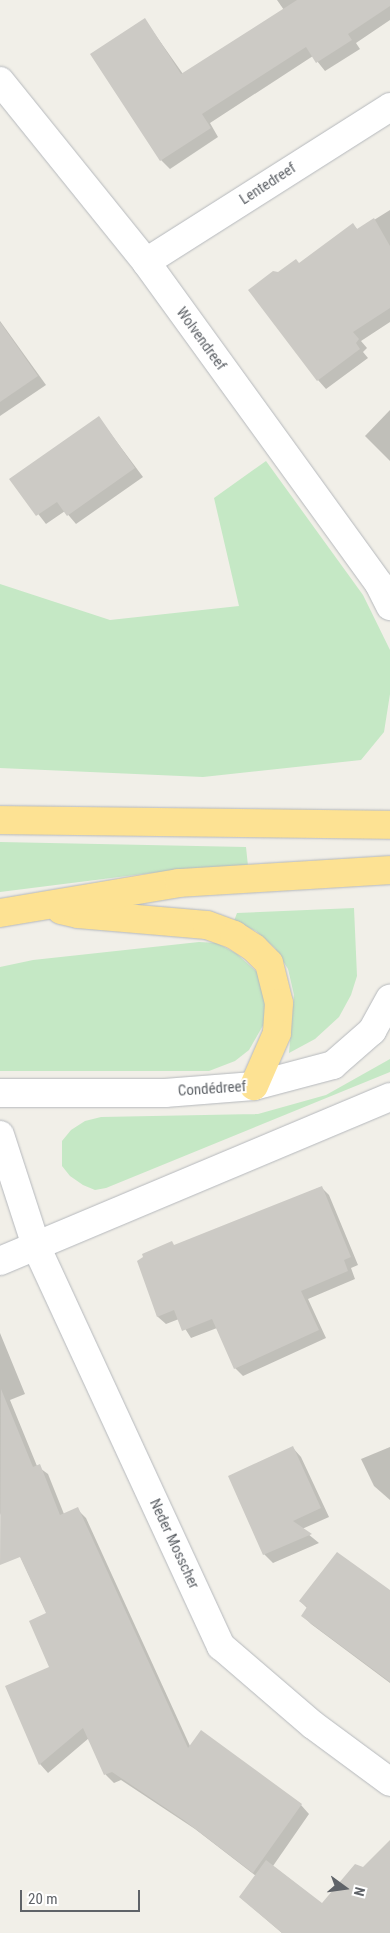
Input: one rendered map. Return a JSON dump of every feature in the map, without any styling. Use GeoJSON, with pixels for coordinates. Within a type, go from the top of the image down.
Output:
{"type":"FeatureCollection","features":[{"type":"Feature","properties":{"kind":"highway"},"geometry":{"type":"LineString","coordinates":[[0,820],[390,825]]}},
{"type":"Feature","properties":{"kind":"highway"},"geometry":{"type":"LineString","coordinates":[[0,914],[179,883],[390,870]]}},
{"type":"Feature","properties":{"kind":"highway"},"geometry":{"type":"LineString","coordinates":[[42,906],[78,914],[207,925],[234,935],[254,948],[269,963],[279,1003],[277,1033],[254,1086]]}},
{"type":"Feature","properties":{"kind":"street","name":"Wolvendreef"},"geometry":{"type":"LineString","coordinates":[[0,81],[146,262],[379,584],[390,606]]}},
{"type":"Feature","properties":{"kind":"street","name":"Lentedreef"},"geometry":{"type":"LineString","coordinates":[[146,262],[390,106]]}},
{"type":"Feature","properties":{"kind":"street","name":"Condédreef"},"geometry":{"type":"LineString","coordinates":[[0,1093],[164,1093],[254,1086],[333,1065],[372,1031],[390,999]]}},
{"type":"Feature","properties":{"kind":"street"},"geometry":{"type":"LineString","coordinates":[[0,1261],[390,1097]]}},
{"type":"Feature","properties":{"kind":"street","name":"Neder Mosscher"},"geometry":{"type":"LineString","coordinates":[[0,1135],[36,1246],[221,1646],[313,1725],[390,1782]]}},
{"type":"Feature","properties":{"kind":"green space"},"geometry":{"type":"Polygon","coordinates":[[[266,461],[363,595],[390,650],[390,694],[384,732],[361,760],[203,777],[0,768],[0,584],[110,620],[239,606],[214,498],[266,461]]]}},
{"type":"Feature","properties":{"kind":"green space"},"geometry":{"type":"Polygon","coordinates":[[[0,842],[246,847],[248,866],[151,873],[0,892],[0,842]]]}},
{"type":"Feature","properties":{"kind":"green space"},"geometry":{"type":"Polygon","coordinates":[[[354,908],[357,976],[351,995],[339,1017],[315,1039],[289,1053],[294,995],[288,969],[275,948],[256,931],[234,921],[237,913],[354,908]]]}},
{"type":"Feature","properties":{"kind":"green space"},"geometry":{"type":"Polygon","coordinates":[[[199,942],[217,943],[237,954],[258,973],[267,998],[265,1022],[249,1050],[235,1061],[209,1071],[0,1071],[0,967],[33,960],[199,942]]]}},
{"type":"Feature","properties":{"kind":"green space"},"geometry":{"type":"Polygon","coordinates":[[[390,1059],[390,1072],[106,1188],[95,1190],[83,1185],[70,1176],[62,1166],[62,1141],[71,1130],[85,1121],[101,1117],[258,1114],[326,1095],[390,1059]]]}},
{"type":"Feature","properties":{"kind":"building"},"geometry":{"type":"Polygon","coordinates":[[[297,0],[390,0],[390,6],[348,34],[352,40],[316,63],[306,47],[202,114],[211,128],[160,161],[90,54],[145,18],[181,74],[297,0]]]}},
{"type":"Feature","properties":{"kind":"building"},"geometry":{"type":"Polygon","coordinates":[[[374,218],[390,246],[390,308],[353,332],[359,339],[356,343],[360,349],[317,381],[248,290],[273,271],[278,272],[296,259],[299,263],[353,223],[357,229],[374,218]]]}},
{"type":"Feature","properties":{"kind":"building"},"geometry":{"type":"Polygon","coordinates":[[[0,322],[38,376],[0,402],[0,322]]]}},
{"type":"Feature","properties":{"kind":"building"},"geometry":{"type":"Polygon","coordinates":[[[99,416],[135,468],[67,516],[57,502],[36,516],[9,479],[99,416]]]}},
{"type":"Feature","properties":{"kind":"building"},"geometry":{"type":"Polygon","coordinates":[[[322,1186],[351,1257],[344,1260],[348,1271],[301,1291],[319,1330],[234,1369],[212,1319],[182,1331],[174,1310],[157,1317],[137,1261],[143,1257],[142,1254],[172,1241],[174,1245],[322,1186]]]}},
{"type":"Feature","properties":{"kind":"building"},"geometry":{"type":"Polygon","coordinates":[[[1,1389],[33,1467],[40,1464],[60,1515],[78,1507],[188,1748],[201,1730],[302,1804],[253,1873],[185,1821],[112,1772],[104,1775],[83,1728],[39,1765],[5,1686],[49,1667],[29,1621],[46,1613],[20,1557],[0,1565],[1,1389]]]}},
{"type":"Feature","properties":{"kind":"building"},"geometry":{"type":"Polygon","coordinates":[[[293,1446],[321,1508],[293,1521],[312,1534],[263,1555],[228,1476],[293,1446]]]}},
{"type":"Feature","properties":{"kind":"building"},"geometry":{"type":"Polygon","coordinates":[[[337,1552],[390,1590],[390,1682],[301,1616],[307,1607],[299,1601],[337,1552]]]}},
{"type":"Feature","properties":{"kind":"building"},"geometry":{"type":"Polygon","coordinates":[[[390,1840],[390,1933],[282,1933],[239,1897],[266,1860],[322,1903],[355,1864],[363,1867],[390,1840]]]}}]}
